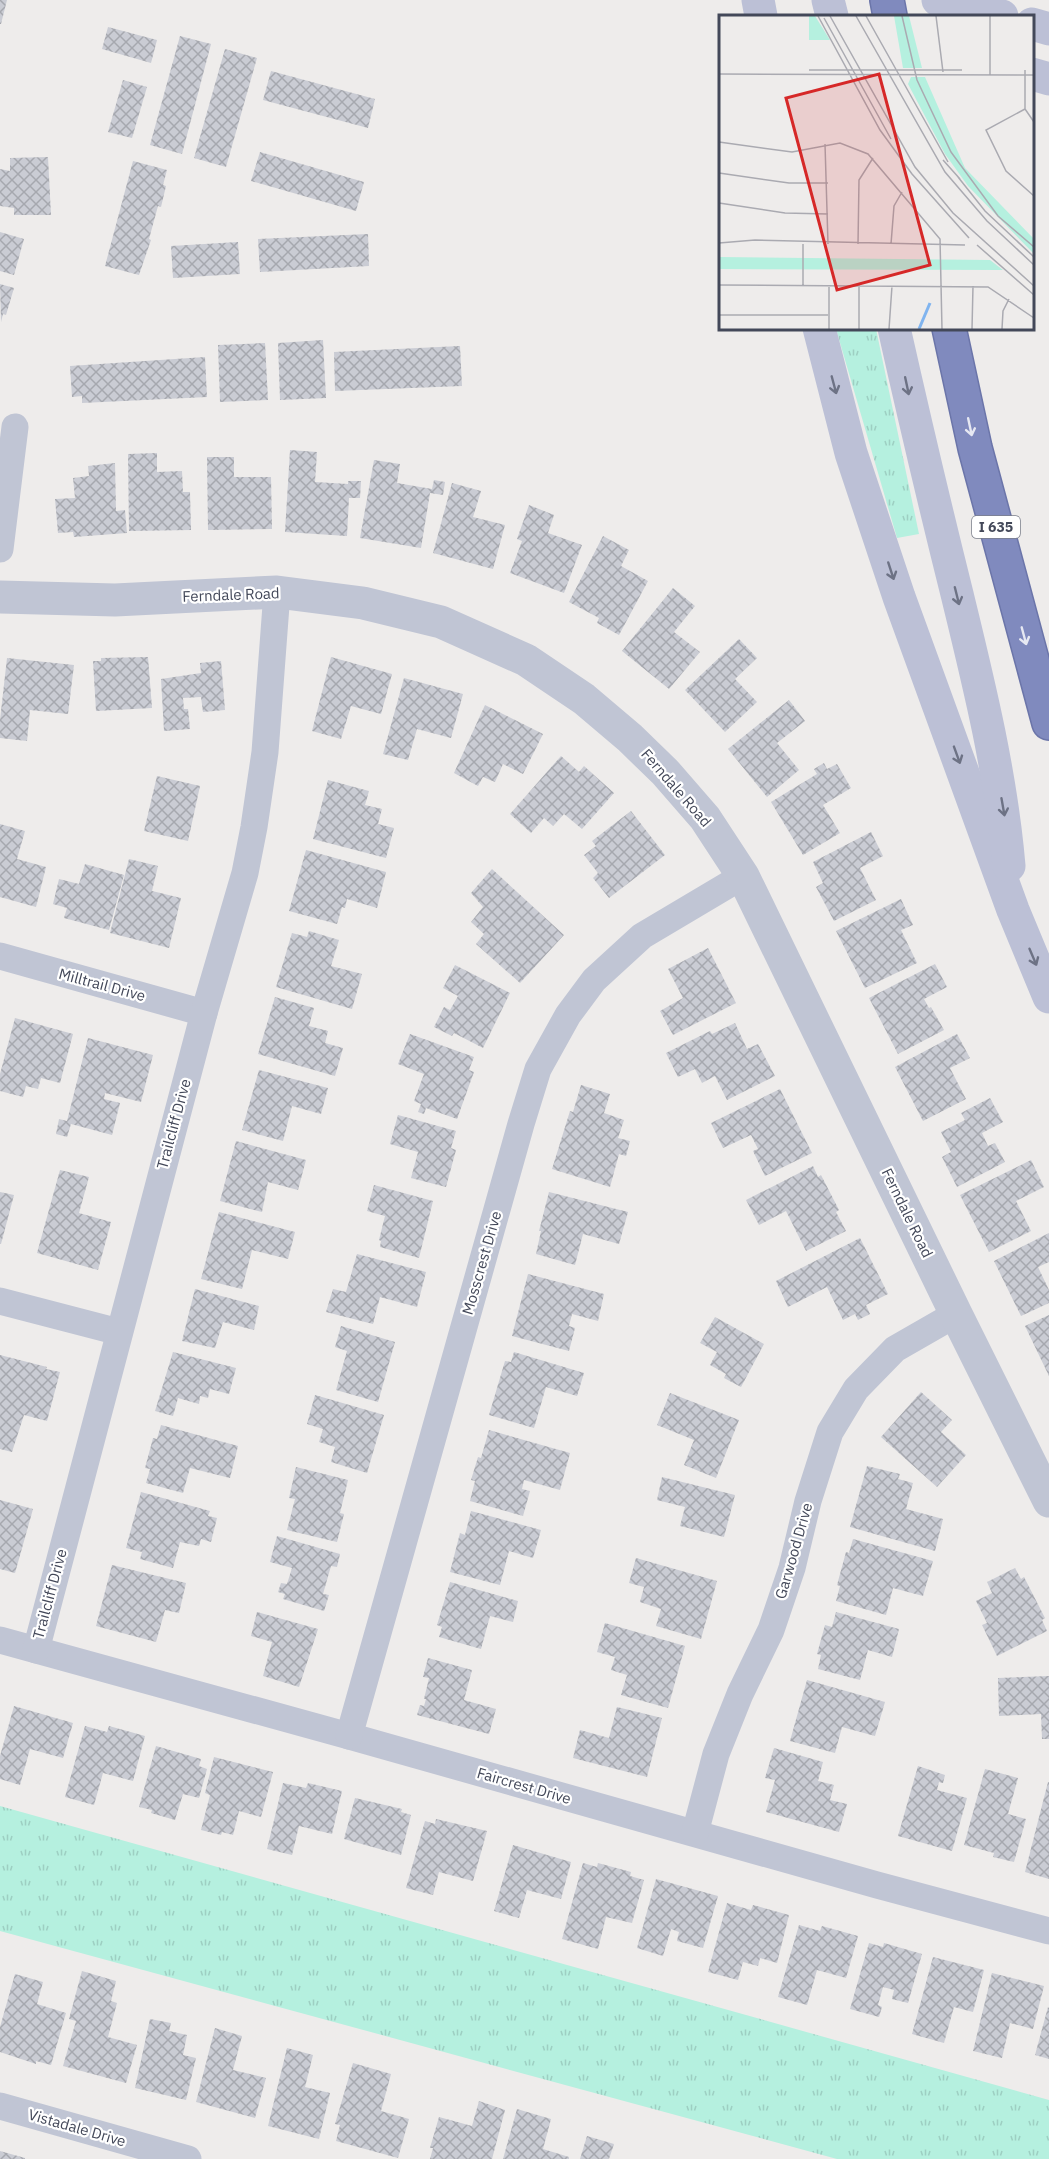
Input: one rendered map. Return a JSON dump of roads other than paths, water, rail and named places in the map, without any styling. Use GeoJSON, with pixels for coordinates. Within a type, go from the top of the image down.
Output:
{"type":"FeatureCollection","features":[{"type":"Feature","properties":{"kind":"highway"},"geometry":{"type":"LineString","coordinates":[[887,0],[890,15]]}},
{"type":"Feature","properties":{"kind":"highway","name":"I 635"},"geometry":{"type":"LineString","coordinates":[[949,330],[975,448],[1049,723]]}},
{"type":"Feature","properties":{"kind":"main road"},"geometry":{"type":"LineString","coordinates":[[758,0],[761,15]]}},
{"type":"Feature","properties":{"kind":"main road"},"geometry":{"type":"LineString","coordinates":[[828,0],[832,15]]}},
{"type":"Feature","properties":{"kind":"main road"},"geometry":{"type":"LineString","coordinates":[[938,0],[998,15]]}},
{"type":"Feature","properties":{"kind":"main road"},"geometry":{"type":"LineString","coordinates":[[1034,24],[1049,28]]}},
{"type":"Feature","properties":{"kind":"main road"},"geometry":{"type":"LineString","coordinates":[[1034,75],[1049,79]]}},
{"type":"Feature","properties":{"kind":"main road"},"geometry":{"type":"LineString","coordinates":[[820,330],[851,453],[899,597],[1013,910],[1049,996]]}},
{"type":"Feature","properties":{"kind":"main road"},"geometry":{"type":"LineString","coordinates":[[894,330],[985,711],[1004,814],[1013,910]]}},
{"type":"Feature","properties":{"kind":"street"},"geometry":{"type":"LineString","coordinates":[[0,549],[15,426]]}},
{"type":"Feature","properties":{"kind":"street","name":"Ferndale Road"},"geometry":{"type":"LineString","coordinates":[[0,597],[115,600],[277,592],[363,603],[441,622],[526,660],[584,699],[630,738],[705,818],[744,876],[1049,1501]]}},
{"type":"Feature","properties":{"kind":"street","name":"Trailcliff Drive"},"geometry":{"type":"LineString","coordinates":[[36,1650],[204,1013],[245,873],[255,827],[265,752],[277,592]]}},
{"type":"Feature","properties":{"kind":"street","name":"Mosscrest Drive"},"geometry":{"type":"LineString","coordinates":[[349,1736],[538,1069],[568,1015],[594,980],[642,936],[744,876]]}},
{"type":"Feature","properties":{"kind":"street","name":"Milltrail Drive"},"geometry":{"type":"LineString","coordinates":[[0,957],[204,1013]]}},
{"type":"Feature","properties":{"kind":"street"},"geometry":{"type":"LineString","coordinates":[[0,1300],[119,1332]]}},
{"type":"Feature","properties":{"kind":"street","name":"Garwood Drive"},"geometry":{"type":"LineString","coordinates":[[695,1833],[716,1754],[740,1694],[771,1630],[792,1568],[808,1501],[830,1432],[856,1389],[895,1349],[956,1314]]}},
{"type":"Feature","properties":{"kind":"street","name":"Faircrest Drive"},"geometry":{"type":"LineString","coordinates":[[0,1640],[1049,1930]]}},
{"type":"Feature","properties":{"kind":"street","name":"Vistadale Drive"},"geometry":{"type":"LineString","coordinates":[[0,2106],[188,2159]]}}]}
